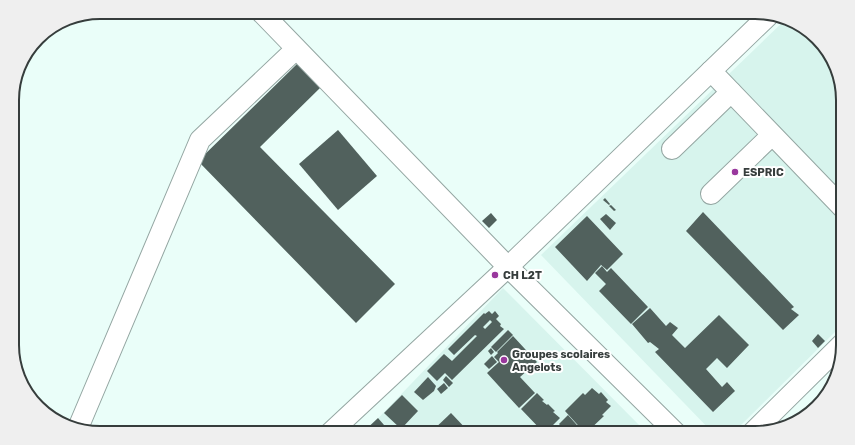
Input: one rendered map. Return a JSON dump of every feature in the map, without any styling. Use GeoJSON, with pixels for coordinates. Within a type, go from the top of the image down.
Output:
{"type":"FeatureCollection","features":[{"type":"Feature","properties":{"kind":"street"},"geometry":{"type":"LineString","coordinates":[[268,19],[508,266],[669,426]]}},
{"type":"Feature","properties":{"kind":"street"},"geometry":{"type":"LineString","coordinates":[[337,426],[508,266],[764,20]]}},
{"type":"Feature","properties":{"kind":"street"},"geometry":{"type":"LineString","coordinates":[[80,423],[200,140],[296,49]]}},
{"type":"Feature","properties":{"kind":"street"},"geometry":{"type":"LineString","coordinates":[[711,71],[836,201]]}},
{"type":"Feature","properties":{"kind":"street"},"geometry":{"type":"LineString","coordinates":[[672,149],[731,92]]}},
{"type":"Feature","properties":{"kind":"street"},"geometry":{"type":"LineString","coordinates":[[711,194],[772,135]]}},
{"type":"Feature","properties":{"kind":"street"},"geometry":{"type":"LineString","coordinates":[[759,426],[835,350]]}},
{"type":"Feature","properties":{"kind":"shaded area","name":"ESPRIC"},"geometry":{"type":"Polygon","coordinates":[[[781,24],[791,27],[804,36],[819,51],[830,69],[836,100],[836,331],[740,426],[706,426],[541,255],[781,24]]]}},
{"type":"Feature","properties":{"kind":"shaded area","name":"Groupes scolaires Angelots"},"geometry":{"type":"Polygon","coordinates":[[[503,288],[640,426],[371,426],[503,288]]]}},
{"type":"Feature","properties":{"kind":"building"},"geometry":{"type":"Polygon","coordinates":[[[297,64],[320,88],[260,147],[395,284],[356,323],[198,161],[297,64]]]}},
{"type":"Feature","properties":{"kind":"building"},"geometry":{"type":"Polygon","coordinates":[[[338,130],[377,176],[338,210],[299,164],[338,130]]]}},
{"type":"Feature","properties":{"kind":"building"},"geometry":{"type":"Polygon","coordinates":[[[605,198],[610,204],[609,205],[603,200],[605,198]]]}},
{"type":"Feature","properties":{"kind":"building"},"geometry":{"type":"Polygon","coordinates":[[[611,205],[616,210],[614,211],[609,206],[611,205]]]}},
{"type":"Feature","properties":{"kind":"building"},"geometry":{"type":"Polygon","coordinates":[[[703,212],[794,307],[791,309],[799,315],[783,330],[686,231],[703,212]]]}},
{"type":"Feature","properties":{"kind":"building"},"geometry":{"type":"Polygon","coordinates":[[[491,213],[497,220],[489,228],[482,221],[491,213]]]}},
{"type":"Feature","properties":{"kind":"building"},"geometry":{"type":"Polygon","coordinates":[[[606,214],[616,223],[610,230],[600,219],[606,214]]]}},
{"type":"Feature","properties":{"kind":"building"},"geometry":{"type":"Polygon","coordinates":[[[587,216],[623,254],[607,270],[600,264],[601,265],[587,281],[555,247],[587,216]]]}},
{"type":"Feature","properties":{"kind":"building"},"geometry":{"type":"Polygon","coordinates":[[[602,266],[607,272],[611,268],[648,307],[631,324],[599,291],[606,284],[595,273],[602,266]]]}},
{"type":"Feature","properties":{"kind":"building"},"geometry":{"type":"Polygon","coordinates":[[[650,308],[666,326],[670,322],[678,328],[672,335],[685,348],[719,315],[749,345],[727,368],[717,358],[706,369],[722,387],[727,382],[735,391],[713,412],[655,352],[659,349],[650,342],[648,343],[632,324],[650,308]]]}},
{"type":"Feature","properties":{"kind":"building"},"geometry":{"type":"Polygon","coordinates":[[[489,311],[492,314],[495,311],[499,316],[496,319],[501,324],[500,326],[504,329],[452,380],[445,373],[437,381],[427,371],[444,354],[452,361],[477,336],[475,335],[454,355],[448,349],[484,313],[485,314],[489,311]],[[490,320],[483,327],[485,329],[492,322],[490,320]]]}},
{"type":"Feature","properties":{"kind":"building"},"geometry":{"type":"Polygon","coordinates":[[[508,330],[513,335],[496,352],[491,347],[508,330]]]}},
{"type":"Feature","properties":{"kind":"building"},"geometry":{"type":"Polygon","coordinates":[[[818,334],[825,341],[818,348],[812,341],[818,334]]]}},
{"type":"Feature","properties":{"kind":"building"},"geometry":{"type":"Polygon","coordinates":[[[513,336],[537,362],[520,377],[535,393],[519,408],[487,373],[499,362],[494,357],[498,353],[497,352],[513,336]]]}},
{"type":"Feature","properties":{"kind":"building"},"geometry":{"type":"Polygon","coordinates":[[[491,348],[494,352],[491,355],[488,351],[491,348]]]}},
{"type":"Feature","properties":{"kind":"building"},"geometry":{"type":"Polygon","coordinates":[[[492,356],[497,362],[489,369],[484,364],[492,356]]]}},
{"type":"Feature","properties":{"kind":"building"},"geometry":{"type":"Polygon","coordinates":[[[446,376],[453,383],[449,387],[443,380],[446,376]]]}},
{"type":"Feature","properties":{"kind":"building"},"geometry":{"type":"Polygon","coordinates":[[[428,377],[436,386],[434,391],[423,400],[414,392],[428,377]]]}},
{"type":"Feature","properties":{"kind":"building"},"geometry":{"type":"Polygon","coordinates":[[[444,383],[448,388],[441,394],[437,389],[444,383]]]}},
{"type":"Feature","properties":{"kind":"building"},"geometry":{"type":"Polygon","coordinates":[[[592,388],[599,394],[601,392],[608,400],[606,402],[611,406],[602,415],[604,416],[593,426],[579,426],[565,411],[583,393],[585,395],[592,388]]]}},
{"type":"Feature","properties":{"kind":"building"},"geometry":{"type":"Polygon","coordinates":[[[537,393],[544,400],[542,401],[547,405],[548,404],[555,411],[553,412],[560,418],[552,426],[537,426],[521,409],[537,393]]]}},
{"type":"Feature","properties":{"kind":"building"},"geometry":{"type":"Polygon","coordinates":[[[402,395],[418,411],[404,426],[398,426],[384,413],[402,395]]]}},
{"type":"Feature","properties":{"kind":"building"},"geometry":{"type":"Polygon","coordinates":[[[451,413],[463,426],[437,426],[451,413]]]}},
{"type":"Feature","properties":{"kind":"building"},"geometry":{"type":"Polygon","coordinates":[[[568,415],[578,426],[561,426],[559,424],[568,415]]]}},
{"type":"Feature","properties":{"kind":"building"},"geometry":{"type":"Polygon","coordinates":[[[378,418],[385,426],[369,426],[378,418]]]}},
{"type":"Feature","properties":{"kind":"place","name":"ESPRIC"},"geometry":{"type":"Point","coordinates":[735,172]}},
{"type":"Feature","properties":{"kind":"place","name":"CH L2T"},"geometry":{"type":"Point","coordinates":[495,275]}},
{"type":"Feature","properties":{"kind":"place","name":"Groupes scolaires Angelots"},"geometry":{"type":"Point","coordinates":[504,360]}}]}
